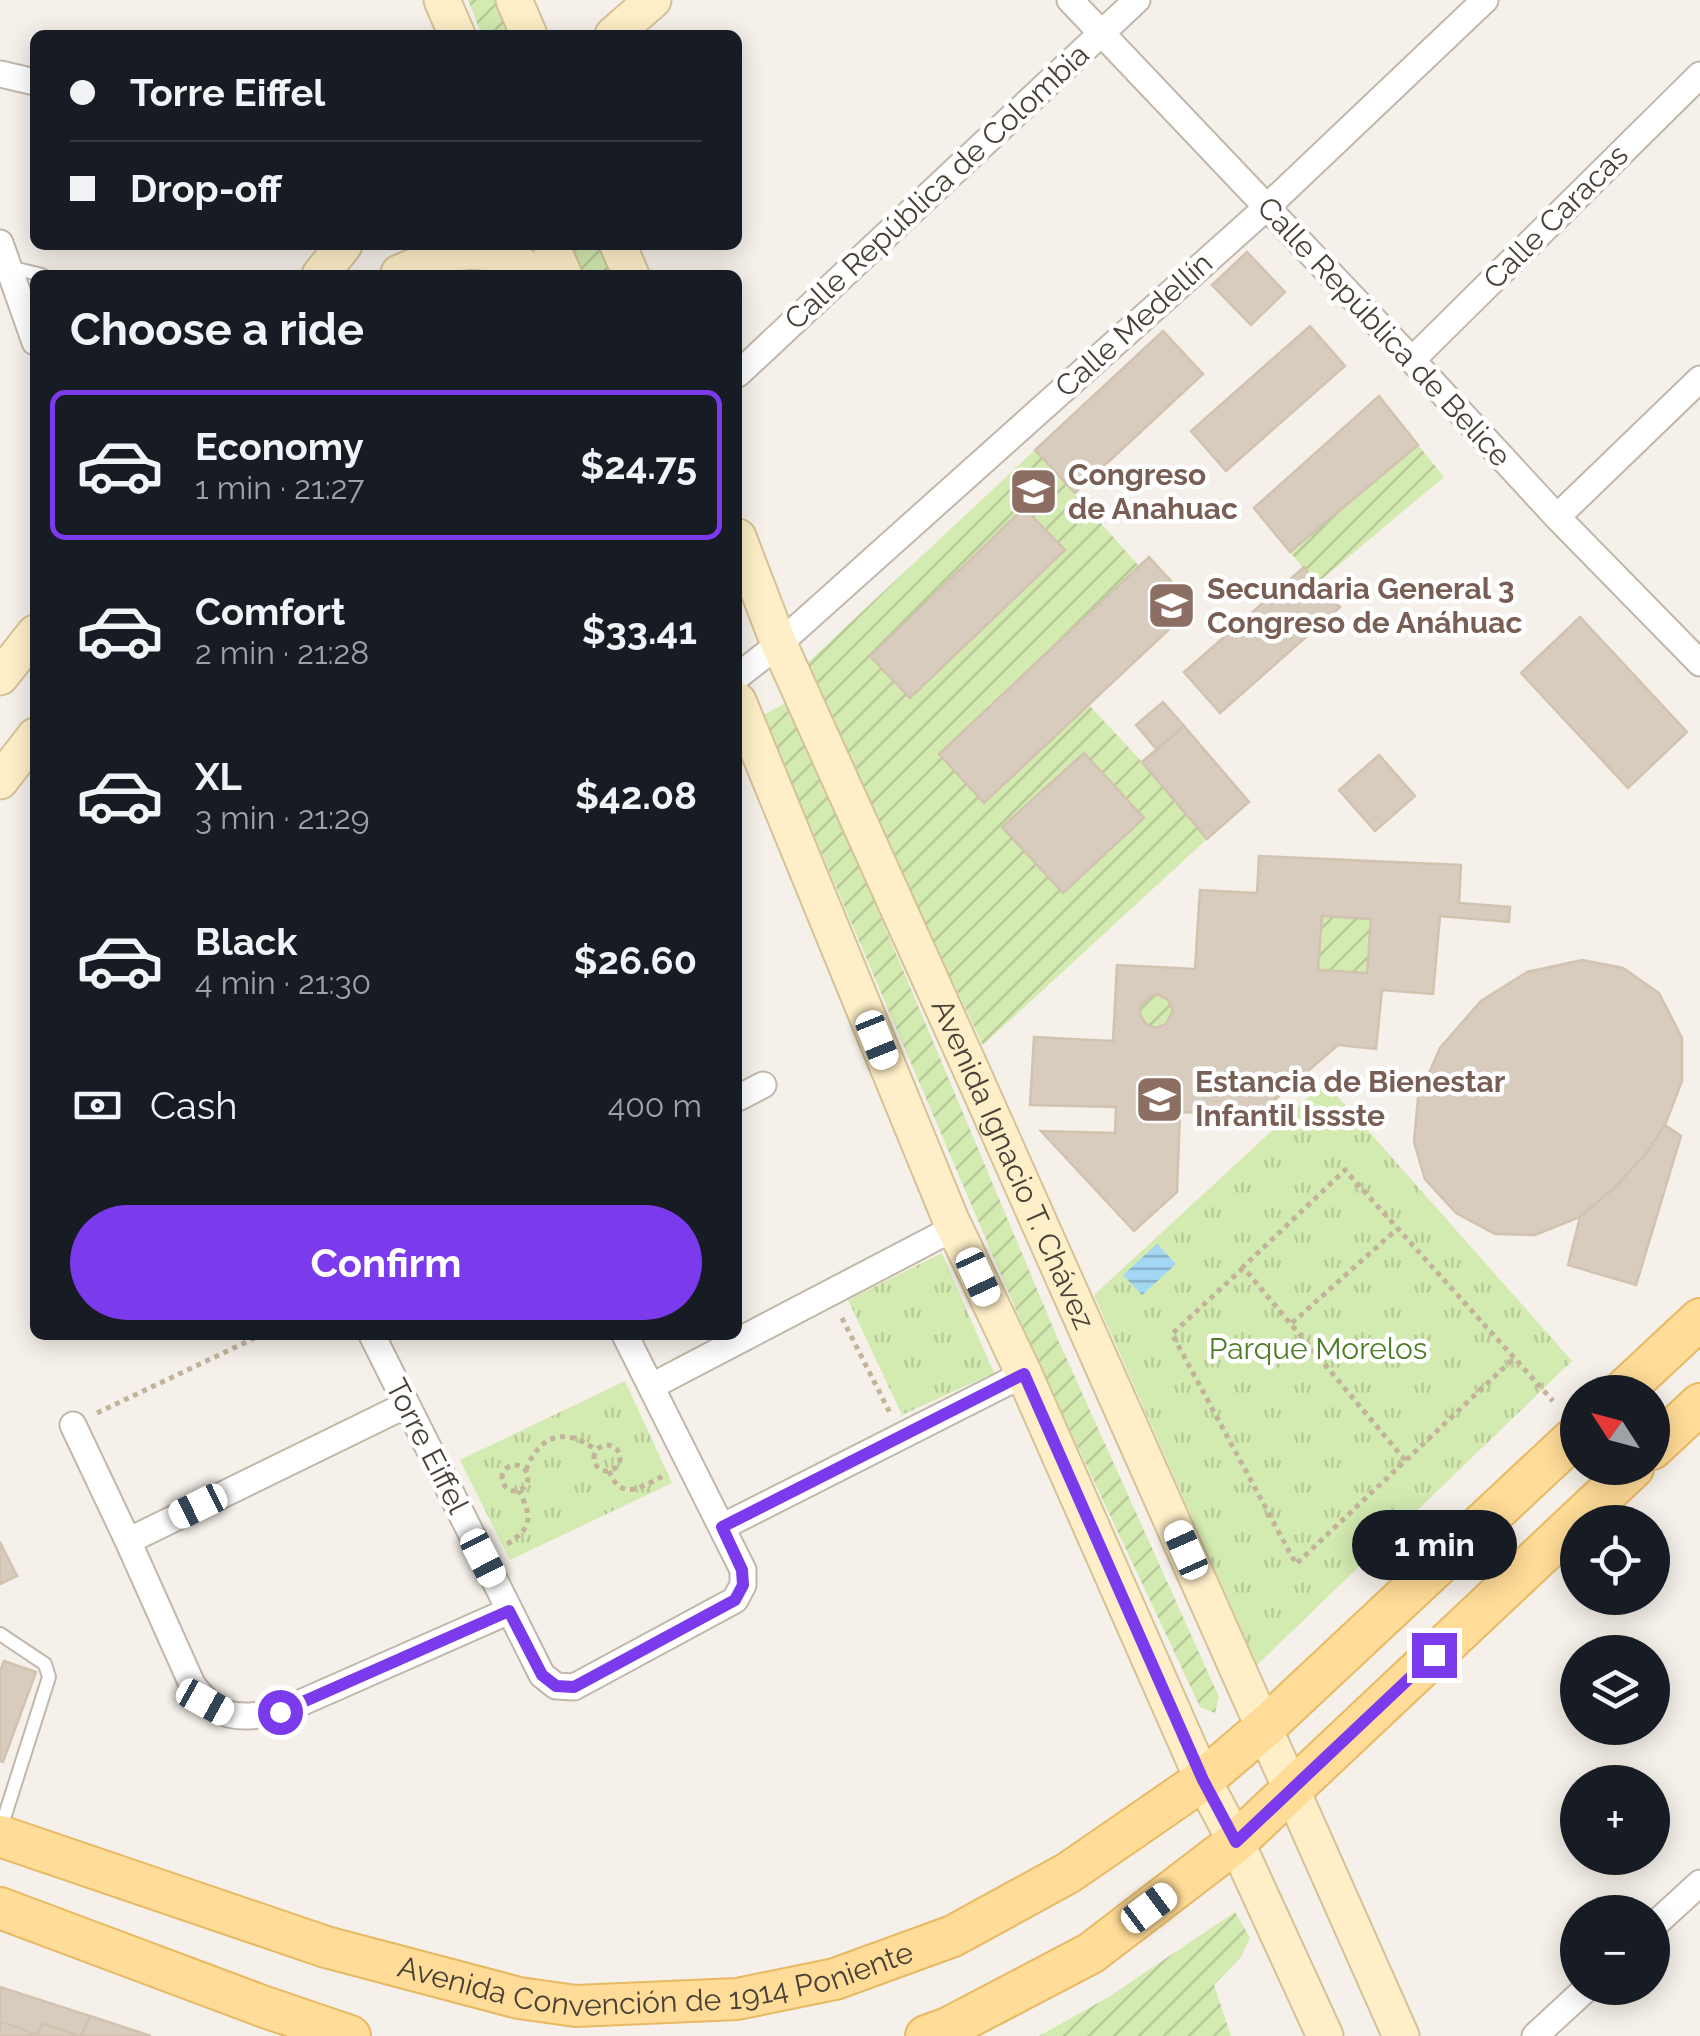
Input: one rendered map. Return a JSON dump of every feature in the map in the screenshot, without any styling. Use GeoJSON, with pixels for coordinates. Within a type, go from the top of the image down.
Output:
{"type":"FeatureCollection","features":[{"type":"Feature","properties":{"kind":"main road"},"geometry":{"type":"LineString","coordinates":[[436,30],[439,0]]}},
{"type":"Feature","properties":{"kind":"main road"},"geometry":{"type":"LineString","coordinates":[[439,0],[454,30]]}},
{"type":"Feature","properties":{"kind":"main road"},"geometry":{"type":"LineString","coordinates":[[514,0],[527,30]]}},
{"type":"Feature","properties":{"kind":"main road"},"geometry":{"type":"LineString","coordinates":[[619,30],[653,0]]}},
{"type":"Feature","properties":{"kind":"main road"},"geometry":{"type":"LineString","coordinates":[[324,270],[340,250]]}},
{"type":"Feature","properties":{"kind":"main road"},"geometry":{"type":"LineString","coordinates":[[401,270],[417,250]]}},
{"type":"Feature","properties":{"kind":"main road"},"geometry":{"type":"LineString","coordinates":[[409,270],[462,250],[490,252],[531,270]]}},
{"type":"Feature","properties":{"kind":"main road","name":"Avenida Ignacio T. Chávez"},"geometry":{"type":"LineString","coordinates":[[742,547],[779,644],[1401,2036]]}},
{"type":"Feature","properties":{"kind":"main road"},"geometry":{"type":"LineString","coordinates":[[0,677],[30,639]]}},
{"type":"Feature","properties":{"kind":"main road"},"geometry":{"type":"LineString","coordinates":[[742,711],[954,1228],[1024,1374],[1203,1780],[1236,1842],[1325,2036]]}},
{"type":"Feature","properties":{"kind":"main road"},"geometry":{"type":"LineString","coordinates":[[0,781],[30,742]]}},
{"type":"Feature","properties":{"kind":"main road"},"geometry":{"type":"LineString","coordinates":[[1640,1375],[1700,1319]]}},
{"type":"Feature","properties":{"kind":"main road"},"geometry":{"type":"LineString","coordinates":[[1670,1436],[1695,1418]]}},
{"type":"Feature","properties":{"kind":"main road","name":"Avenida Convención de 1914 Poniente"},"geometry":{"type":"LineString","coordinates":[[0,1834],[326,1947],[519,1998],[576,2006],[737,2000],[836,1979],[953,1936],[1068,1872],[1203,1780],[1265,1728],[1560,1451]]}},
{"type":"Feature","properties":{"kind":"main road"},"geometry":{"type":"LineString","coordinates":[[926,2036],[1091,1952],[1236,1842],[1615,1485]]}},
{"type":"Feature","properties":{"kind":"main road"},"geometry":{"type":"LineString","coordinates":[[0,1908],[269,2021],[350,2036]]}},
{"type":"Feature","properties":{"kind":"street","name":"Calle República de Belice"},"geometry":{"type":"LineString","coordinates":[[1070,0],[1557,517],[1700,663]]}},
{"type":"Feature","properties":{"kind":"street","name":"Calle República de Colombia"},"geometry":{"type":"LineString","coordinates":[[742,370],[1137,0]]}},
{"type":"Feature","properties":{"kind":"street","name":"Calle Medellín"},"geometry":{"type":"LineString","coordinates":[[742,673],[779,644],[1266,207],[1484,0]]}},
{"type":"Feature","properties":{"kind":"street"},"geometry":{"type":"LineString","coordinates":[[0,74],[30,81]]}},
{"type":"Feature","properties":{"kind":"street","name":"Calle Caracas"},"geometry":{"type":"LineString","coordinates":[[1412,360],[1700,75]]}},
{"type":"Feature","properties":{"kind":"street"},"geometry":{"type":"LineString","coordinates":[[4,255],[30,328]]}},
{"type":"Feature","properties":{"kind":"street"},"geometry":{"type":"LineString","coordinates":[[1557,517],[1700,379]]}},
{"type":"Feature","properties":{"kind":"street"},"geometry":{"type":"LineString","coordinates":[[742,1096],[764,1085]]}},
{"type":"Feature","properties":{"kind":"street"},"geometry":{"type":"LineString","coordinates":[[742,1339],[954,1228]]}},
{"type":"Feature","properties":{"kind":"street","name":"Torre Eiffel"},"geometry":{"type":"LineString","coordinates":[[374,1340],[542,1675],[556,1686],[574,1687],[735,1600],[743,1585],[742,1570],[722,1527],[628,1340]]}},
{"type":"Feature","properties":{"kind":"street"},"geometry":{"type":"LineString","coordinates":[[652,1386],[740,1340]]}},
{"type":"Feature","properties":{"kind":"street"},"geometry":{"type":"LineString","coordinates":[[722,1527],[1024,1374]]}},
{"type":"Feature","properties":{"kind":"street"},"geometry":{"type":"LineString","coordinates":[[128,1540],[406,1405]]}},
{"type":"Feature","properties":{"kind":"street"},"geometry":{"type":"LineString","coordinates":[[73,1424],[192,1684],[205,1702],[228,1714],[247,1718],[280,1712],[509,1611]]}},
{"type":"Feature","properties":{"kind":"street"},"geometry":{"type":"LineString","coordinates":[[1670,1910],[1700,1883]]}},
{"type":"Feature","properties":{"kind":"street"},"geometry":{"type":"LineString","coordinates":[[1535,2036],[1569,2005]]}},
{"type":"Feature","properties":{"kind":"lane"},"geometry":{"type":"LineString","coordinates":[[4,255],[32,270]]}},
{"type":"Feature","properties":{"kind":"lane"},"geometry":{"type":"LineString","coordinates":[[0,1634],[45,1664],[49,1678],[0,1834]]}},
{"type":"Feature","properties":{"kind":"path"},"geometry":{"type":"LineString","coordinates":[[1513,1359],[1296,1564],[1172,1334],[1344,1170],[1553,1401]]}},
{"type":"Feature","properties":{"kind":"path"},"geometry":{"type":"LineString","coordinates":[[1292,1323],[1397,1228]]}},
{"type":"Feature","properties":{"kind":"path"},"geometry":{"type":"LineString","coordinates":[[1243,1267],[1405,1460]]}},
{"type":"Feature","properties":{"kind":"path"},"geometry":{"type":"LineString","coordinates":[[829,1293],[901,1435]]}},
{"type":"Feature","properties":{"kind":"path"},"geometry":{"type":"LineString","coordinates":[[73,1424],[251,1340]]}},
{"type":"Feature","properties":{"kind":"path"},"geometry":{"type":"LineString","coordinates":[[526,1470],[518,1465],[509,1466],[502,1477],[507,1489],[519,1491],[526,1486],[526,1470],[538,1446],[548,1440],[578,1437],[596,1450]]}},
{"type":"Feature","properties":{"kind":"path"},"geometry":{"type":"LineString","coordinates":[[608,1444],[618,1451],[619,1464],[609,1471],[600,1470],[594,1462],[596,1450],[608,1444]]}},
{"type":"Feature","properties":{"kind":"path"},"geometry":{"type":"LineString","coordinates":[[609,1471],[614,1483],[623,1490],[635,1490],[690,1462]]}},
{"type":"Feature","properties":{"kind":"path"},"geometry":{"type":"LineString","coordinates":[[483,1558],[517,1538],[527,1525],[530,1512],[519,1491]]}},
{"type":"Feature","properties":{"kind":"green space"},"geometry":{"type":"Polygon","coordinates":[[[468,0],[502,0],[514,30],[480,30],[468,0]]]}},
{"type":"Feature","properties":{"kind":"green space"},"geometry":{"type":"Polygon","coordinates":[[[564,250],[601,250],[610,270],[573,270],[564,250]]]}},
{"type":"Feature","properties":{"kind":"green space"},"geometry":{"type":"Polygon","coordinates":[[[1418,445],[1444,477],[1316,584],[1290,552],[1418,445]]]}},
{"type":"Feature","properties":{"kind":"green space"},"geometry":{"type":"Polygon","coordinates":[[[1035,450],[1139,566],[939,755],[984,803],[1089,705],[1207,839],[983,1045],[802,668],[1035,450]]]}},
{"type":"Feature","properties":{"kind":"green space"},"geometry":{"type":"Polygon","coordinates":[[[790,701],[1060,1344],[1219,1697],[1215,1713],[1200,1707],[1039,1364],[763,715],[790,701]]]}},
{"type":"Feature","properties":{"kind":"green space"},"geometry":{"type":"Polygon","coordinates":[[[1322,916],[1371,919],[1367,973],[1318,970],[1322,916]]]}},
{"type":"Feature","properties":{"kind":"green space"},"geometry":{"type":"Polygon","coordinates":[[[1156,995],[1167,1000],[1172,1011],[1167,1022],[1156,1027],[1145,1022],[1140,1011],[1145,1000],[1156,995]]]}},
{"type":"Feature","properties":{"kind":"green space","name":"Parque Morelos"},"geometry":{"type":"Polygon","coordinates":[[[1325,1082],[1572,1361],[1257,1665],[1094,1295],[1325,1082]]]}},
{"type":"Feature","properties":{"kind":"green space"},"geometry":{"type":"Polygon","coordinates":[[[942,1253],[994,1373],[902,1415],[848,1300],[942,1253]]]}},
{"type":"Feature","properties":{"kind":"green space"},"geometry":{"type":"Polygon","coordinates":[[[625,1381],[672,1483],[510,1560],[460,1460],[625,1381]]]}},
{"type":"Feature","properties":{"kind":"green space"},"geometry":{"type":"Polygon","coordinates":[[[1235,1912],[1250,1938],[1241,1957],[1214,1985],[1231,2036],[1039,2036],[1107,1998],[1235,1912]]]}},
{"type":"Feature","properties":{"kind":"water"},"geometry":{"type":"Polygon","coordinates":[[[1157,1244],[1176,1264],[1142,1295],[1123,1275],[1157,1244]]]}},
{"type":"Feature","properties":{"kind":"building"},"geometry":{"type":"Polygon","coordinates":[[[1247,252],[1285,292],[1251,325],[1212,285],[1247,252]]]}},
{"type":"Feature","properties":{"kind":"building"},"geometry":{"type":"Polygon","coordinates":[[[1310,326],[1345,366],[1226,471],[1191,431],[1310,326]]]}},
{"type":"Feature","properties":{"kind":"building"},"geometry":{"type":"Polygon","coordinates":[[[1163,331],[1203,374],[1075,493],[1035,450],[1163,331]]]}},
{"type":"Feature","properties":{"kind":"building"},"geometry":{"type":"Polygon","coordinates":[[[1379,396],[1418,445],[1290,552],[1254,508],[1379,396]]]}},
{"type":"Feature","properties":{"kind":"building"},"geometry":{"type":"Polygon","coordinates":[[[1024,508],[1065,550],[910,698],[870,656],[1024,508]]]}},
{"type":"Feature","properties":{"kind":"building"},"geometry":{"type":"Polygon","coordinates":[[[1149,557],[1194,606],[984,803],[939,754],[1149,557]]]}},
{"type":"Feature","properties":{"kind":"building"},"geometry":{"type":"Polygon","coordinates":[[[1304,567],[1340,607],[1220,713],[1184,672],[1304,567]]]}},
{"type":"Feature","properties":{"kind":"building"},"geometry":{"type":"Polygon","coordinates":[[[1580,617],[1687,732],[1628,788],[1521,673],[1580,617]]]}},
{"type":"Feature","properties":{"kind":"building"},"geometry":{"type":"Polygon","coordinates":[[[1163,702],[1184,726],[1157,750],[1136,725],[1163,702]]]}},
{"type":"Feature","properties":{"kind":"building"},"geometry":{"type":"Polygon","coordinates":[[[1184,726],[1249,802],[1207,839],[1142,762],[1184,726]]]}},
{"type":"Feature","properties":{"kind":"building"},"geometry":{"type":"Polygon","coordinates":[[[1084,753],[1144,818],[1063,893],[1002,827],[1084,753]]]}},
{"type":"Feature","properties":{"kind":"building"},"geometry":{"type":"Polygon","coordinates":[[[1379,755],[1415,796],[1375,831],[1339,790],[1379,755]]]}},
{"type":"Feature","properties":{"kind":"building"},"geometry":{"type":"Polygon","coordinates":[[[1259,856],[1461,865],[1459,903],[1510,907],[1509,922],[1440,916],[1433,994],[1382,990],[1376,1049],[1338,1045],[1257,1115],[1180,1112],[1177,1192],[1134,1231],[1041,1131],[1115,1133],[1116,1107],[1030,1105],[1034,1037],[1113,1041],[1117,965],[1195,969],[1200,890],[1257,893],[1259,856]],[[1322,916],[1318,970],[1367,973],[1371,919],[1322,916]],[[1153,995],[1141,1005],[1140,1015],[1146,1024],[1156,1028],[1166,1024],[1173,1010],[1168,1000],[1153,995]]]}},
{"type":"Feature","properties":{"kind":"building"},"geometry":{"type":"Polygon","coordinates":[[[1582,960],[1623,968],[1659,993],[1682,1038],[1682,1081],[1665,1125],[1648,1151],[1580,1217],[1535,1235],[1495,1234],[1456,1213],[1425,1179],[1414,1142],[1418,1098],[1440,1048],[1481,1001],[1527,972],[1582,960]]]}},
{"type":"Feature","properties":{"kind":"building"},"geometry":{"type":"Polygon","coordinates":[[[1665,1125],[1681,1136],[1636,1285],[1568,1265],[1580,1217],[1615,1187],[1648,1151],[1665,1125]]]}},
{"type":"Feature","properties":{"kind":"building"},"geometry":{"type":"Polygon","coordinates":[[[0,1542],[17,1576],[0,1584],[0,1542]]]}},
{"type":"Feature","properties":{"kind":"building"},"geometry":{"type":"Polygon","coordinates":[[[4,1661],[36,1672],[3,1762],[0,1671],[4,1661]]]}},
{"type":"Feature","properties":{"kind":"building"},"geometry":{"type":"Polygon","coordinates":[[[0,1987],[90,2016],[81,2036],[42,2023],[37,2035],[0,2021],[0,1987]]]}},
{"type":"Feature","properties":{"kind":"building"},"geometry":{"type":"Polygon","coordinates":[[[90,2016],[142,2033],[151,2036],[81,2036],[90,2016]]]}},
{"type":"Feature","properties":{"kind":"building"},"geometry":{"type":"Polygon","coordinates":[[[0,2021],[37,2035],[0,2036],[0,2021]]]}},
{"type":"Feature","properties":{"kind":"building"},"geometry":{"type":"Polygon","coordinates":[[[42,2023],[79,2036],[36,2036],[42,2023]]]}},
{"type":"Feature","properties":{"kind":"place","name":"Congreso de Anahuac"},"geometry":{"type":"Point","coordinates":[1033,492]}},
{"type":"Feature","properties":{"kind":"place","name":"Secundaria General 3 Congreso de Anáhuac"},"geometry":{"type":"Point","coordinates":[1172,606]}},
{"type":"Feature","properties":{"kind":"place","name":"Estancia de Bienestar Infantil Issste"},"geometry":{"type":"Point","coordinates":[1160,1099]}},
{"type":"Feature","properties":{"kind":"route"},"geometry":{"type":"LineString","coordinates":[[280,1712],[509,1611],[542,1675],[556,1686],[574,1687],[735,1600],[743,1585],[742,1570],[722,1527],[1024,1374],[1203,1780],[1236,1842],[1434,1655]]}}]}
